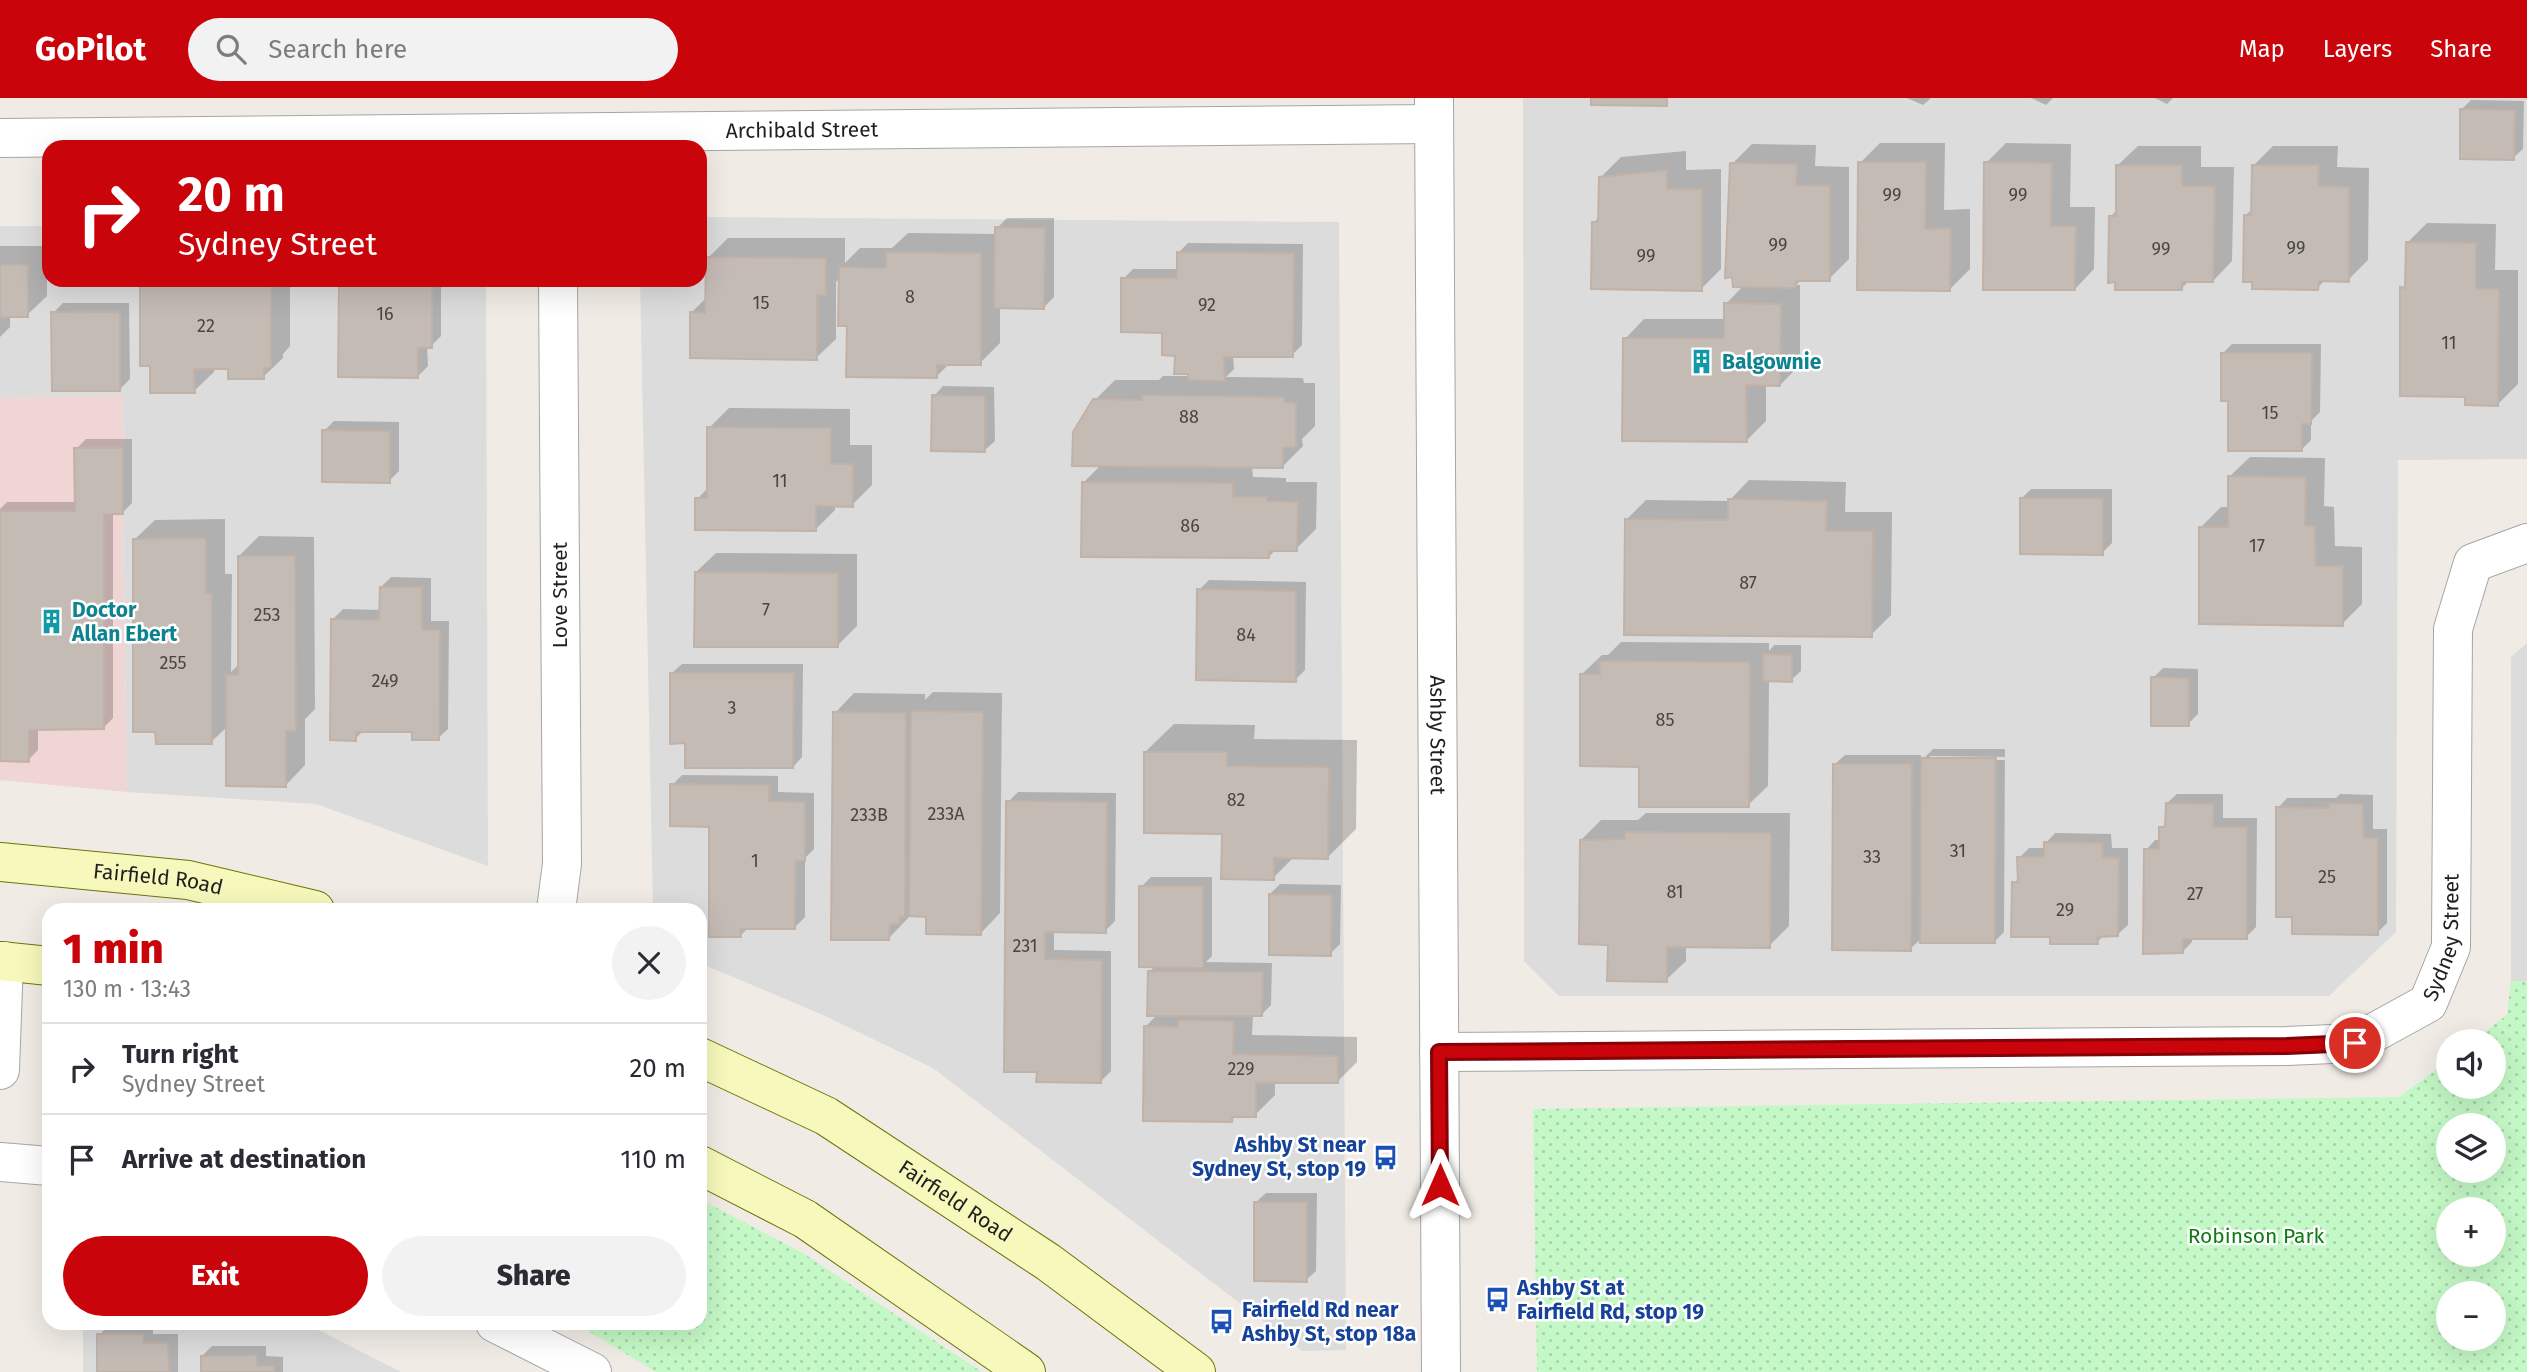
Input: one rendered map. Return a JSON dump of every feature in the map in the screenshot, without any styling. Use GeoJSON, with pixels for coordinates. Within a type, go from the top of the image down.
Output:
{"type":"FeatureCollection","features":[{"type":"Feature","properties":{"kind":"main road","name":"Fairfield Road"},"geometry":{"type":"LineString","coordinates":[[0,862],[188,880],[285,903]]}},
{"type":"Feature","properties":{"kind":"main road"},"geometry":{"type":"LineString","coordinates":[[2,961],[42,965]]}},
{"type":"Feature","properties":{"kind":"main road","name":"Fairfield Road"},"geometry":{"type":"LineString","coordinates":[[707,1060],[826,1116],[1048,1262],[1196,1372]]}},
{"type":"Feature","properties":{"kind":"main road"},"geometry":{"type":"LineString","coordinates":[[707,1169],[805,1219],[1026,1372]]}},
{"type":"Feature","properties":{"kind":"street","name":"Archibald Street"},"geometry":{"type":"LineString","coordinates":[[0,138],[557,140],[1434,111]]}},
{"type":"Feature","properties":{"kind":"street","name":"Ashby Street"},"geometry":{"type":"LineString","coordinates":[[1434,111],[1441,1372]]}},
{"type":"Feature","properties":{"kind":"street","name":"Love Street"},"geometry":{"type":"LineString","coordinates":[[557,903],[562,864],[558,287]]}},
{"type":"Feature","properties":{"kind":"street","name":"Sydney Street"},"geometry":{"type":"LineString","coordinates":[[1439,1052],[2287,1046],[2355,1043],[2428,1003],[2451,947],[2452,629],[2473,563],[2527,542]]}},
{"type":"Feature","properties":{"kind":"street"},"geometry":{"type":"LineString","coordinates":[[0,1070],[2,961]]}},
{"type":"Feature","properties":{"kind":"street"},"geometry":{"type":"LineString","coordinates":[[0,1162],[42,1165]]}},
{"type":"Feature","properties":{"kind":"street"},"geometry":{"type":"LineString","coordinates":[[509,1330],[592,1372]]}},
{"type":"Feature","properties":{"kind":"shaded area"},"geometry":{"type":"Polygon","coordinates":[[[1523,98],[2527,98],[2527,459],[2398,460],[2396,932],[2329,996],[1559,996],[1524,961],[1523,98]]]}},
{"type":"Feature","properties":{"kind":"shaded area"},"geometry":{"type":"Polygon","coordinates":[[[707,217],[1339,222],[1346,1350],[1302,1351],[933,1068],[823,1015],[707,966],[707,903],[653,903],[640,287],[707,287],[707,217]]]}},
{"type":"Feature","properties":{"kind":"shaded area"},"geometry":{"type":"Polygon","coordinates":[[[0,226],[42,226],[42,287],[486,287],[488,866],[316,804],[127,792],[124,396],[0,398],[0,226]]]}},
{"type":"Feature","properties":{"kind":"shaded area"},"geometry":{"type":"Polygon","coordinates":[[[124,395],[127,792],[0,780],[0,398],[124,395]]]}},
{"type":"Feature","properties":{"kind":"shaded area"},"geometry":{"type":"Polygon","coordinates":[[[2527,643],[2527,981],[2511,981],[2511,657],[2527,643]]]}},
{"type":"Feature","properties":{"kind":"shaded area"},"geometry":{"type":"Polygon","coordinates":[[[83,1330],[319,1330],[401,1372],[83,1372],[83,1330]]]}},
{"type":"Feature","properties":{"kind":"green space","name":"Robinson Park"},"geometry":{"type":"Polygon","coordinates":[[[2511,981],[2527,981],[2527,1372],[1537,1372],[1533,1109],[2399,1097],[2436,1070],[2436,1099],[2506,1099],[2506,1029],[2489,1029],[2507,1015],[2511,981]]]}},
{"type":"Feature","properties":{"kind":"green space"},"geometry":{"type":"Polygon","coordinates":[[[707,1203],[803,1253],[982,1372],[656,1372],[587,1330],[707,1330],[707,1203]]]}},
{"type":"Feature","properties":{"kind":"building"},"geometry":{"type":"Polygon","coordinates":[[[1591,98],[1667,98],[1667,106],[1591,105],[1591,98]]]}},
{"type":"Feature","properties":{"kind":"building"},"geometry":{"type":"Polygon","coordinates":[[[2460,109],[2515,110],[2514,160],[2460,159],[2460,109]]]}},
{"type":"Feature","properties":{"kind":"building"},"geometry":{"type":"Polygon","coordinates":[[[1858,162],[1926,162],[1925,229],[1951,228],[1950,291],[1857,290],[1858,162]]]}},
{"type":"Feature","properties":{"kind":"building"},"geometry":{"type":"Polygon","coordinates":[[[1984,162],[2052,163],[2051,226],[2076,226],[2075,290],[1983,290],[1984,162]]]}},
{"type":"Feature","properties":{"kind":"building"},"geometry":{"type":"Polygon","coordinates":[[[1730,163],[1797,164],[1796,185],[1830,186],[1830,281],[1796,281],[1796,288],[1733,287],[1732,277],[1725,278],[1730,163]]]}},
{"type":"Feature","properties":{"kind":"building"},"geometry":{"type":"Polygon","coordinates":[[[2116,165],[2182,165],[2182,186],[2215,186],[2213,282],[2182,282],[2182,290],[2115,290],[2115,282],[2108,283],[2109,216],[2116,216],[2116,165]]]}},
{"type":"Feature","properties":{"kind":"building"},"geometry":{"type":"Polygon","coordinates":[[[2252,165],[2319,165],[2318,186],[2349,187],[2349,282],[2319,281],[2318,290],[2252,289],[2252,282],[2243,282],[2244,215],[2251,215],[2252,165]]]}},
{"type":"Feature","properties":{"kind":"building"},"geometry":{"type":"Polygon","coordinates":[[[1667,170],[1667,189],[1702,189],[1702,291],[1591,289],[1592,222],[1598,222],[1599,177],[1667,170]]]}},
{"type":"Feature","properties":{"kind":"building"},"geometry":{"type":"Polygon","coordinates":[[[995,227],[1045,228],[1044,309],[994,308],[995,227]]]}},
{"type":"Feature","properties":{"kind":"building"},"geometry":{"type":"Polygon","coordinates":[[[2406,242],[2476,243],[2476,289],[2499,289],[2498,406],[2465,405],[2465,397],[2400,396],[2400,287],[2405,288],[2406,242]]]}},
{"type":"Feature","properties":{"kind":"building"},"geometry":{"type":"Polygon","coordinates":[[[886,252],[981,253],[981,365],[937,365],[937,378],[846,377],[847,326],[838,326],[839,267],[886,268],[886,252]]]}},
{"type":"Feature","properties":{"kind":"building"},"geometry":{"type":"Polygon","coordinates":[[[1177,252],[1294,253],[1293,357],[1224,357],[1225,381],[1188,380],[1188,374],[1174,374],[1175,356],[1162,355],[1162,333],[1121,332],[1121,278],[1177,278],[1177,252]]]}},
{"type":"Feature","properties":{"kind":"building"},"geometry":{"type":"Polygon","coordinates":[[[707,257],[826,258],[826,295],[817,295],[817,360],[690,358],[690,312],[705,313],[707,257]]]}},
{"type":"Feature","properties":{"kind":"building"},"geometry":{"type":"Polygon","coordinates":[[[0,265],[28,265],[28,317],[0,317],[0,265]]]}},
{"type":"Feature","properties":{"kind":"building"},"geometry":{"type":"Polygon","coordinates":[[[140,287],[271,287],[271,367],[264,368],[264,379],[228,379],[228,369],[194,369],[195,393],[150,393],[150,366],[140,366],[140,287]]]}},
{"type":"Feature","properties":{"kind":"building"},"geometry":{"type":"Polygon","coordinates":[[[339,287],[432,287],[432,348],[418,348],[418,378],[338,377],[339,287]]]}},
{"type":"Feature","properties":{"kind":"building","name":"Balgownie"},"geometry":{"type":"Polygon","coordinates":[[[1724,303],[1781,304],[1780,386],[1746,385],[1747,442],[1622,441],[1623,338],[1724,338],[1724,303]]]}},
{"type":"Feature","properties":{"kind":"building"},"geometry":{"type":"Polygon","coordinates":[[[51,312],[120,312],[120,391],[52,391],[51,312]]]}},
{"type":"Feature","properties":{"kind":"building"},"geometry":{"type":"Polygon","coordinates":[[[2221,353],[2312,353],[2311,424],[2302,424],[2302,451],[2228,451],[2228,401],[2221,401],[2221,353]]]}},
{"type":"Feature","properties":{"kind":"building"},"geometry":{"type":"Polygon","coordinates":[[[932,395],[985,396],[985,452],[931,451],[932,395]]]}},
{"type":"Feature","properties":{"kind":"building"},"geometry":{"type":"Polygon","coordinates":[[[1142,395],[1284,397],[1284,402],[1296,403],[1296,447],[1283,448],[1283,468],[1072,466],[1073,432],[1093,399],[1142,400],[1142,395]]]}},
{"type":"Feature","properties":{"kind":"building"},"geometry":{"type":"Polygon","coordinates":[[[707,427],[831,428],[831,464],[853,464],[853,507],[816,506],[816,531],[695,530],[695,498],[707,498],[707,427]]]}},
{"type":"Feature","properties":{"kind":"building"},"geometry":{"type":"Polygon","coordinates":[[[322,430],[390,431],[390,483],[322,482],[322,430]]]}},
{"type":"Feature","properties":{"kind":"building","name":"Doctor Allan Ebert"},"geometry":{"type":"Polygon","coordinates":[[[74,448],[123,448],[123,514],[104,514],[104,729],[29,730],[29,762],[0,761],[0,511],[75,511],[74,448]]]}},
{"type":"Feature","properties":{"kind":"building"},"geometry":{"type":"Polygon","coordinates":[[[2228,476],[2306,477],[2305,525],[2315,526],[2316,566],[2343,566],[2343,626],[2199,624],[2199,527],[2228,527],[2228,476]]]}},
{"type":"Feature","properties":{"kind":"building"},"geometry":{"type":"Polygon","coordinates":[[[1082,482],[1233,483],[1233,497],[1267,497],[1267,501],[1298,502],[1297,551],[1269,551],[1269,558],[1081,557],[1082,482]]]}},
{"type":"Feature","properties":{"kind":"building"},"geometry":{"type":"Polygon","coordinates":[[[2020,498],[2103,498],[2103,555],[2020,554],[2020,498]]]}},
{"type":"Feature","properties":{"kind":"building"},"geometry":{"type":"Polygon","coordinates":[[[1728,499],[1827,501],[1826,531],[1873,531],[1872,637],[1624,635],[1625,519],[1728,520],[1728,499]]]}},
{"type":"Feature","properties":{"kind":"building"},"geometry":{"type":"Polygon","coordinates":[[[206,538],[206,593],[212,594],[212,744],[156,744],[155,732],[133,732],[133,539],[206,538]]]}},
{"type":"Feature","properties":{"kind":"building"},"geometry":{"type":"Polygon","coordinates":[[[238,556],[295,556],[296,731],[286,731],[286,787],[226,786],[226,675],[238,675],[238,556]]]}},
{"type":"Feature","properties":{"kind":"building"},"geometry":{"type":"Polygon","coordinates":[[[695,572],[838,573],[838,647],[694,647],[695,572]]]}},
{"type":"Feature","properties":{"kind":"building"},"geometry":{"type":"Polygon","coordinates":[[[380,587],[422,587],[422,630],[440,630],[439,740],[412,740],[412,732],[356,732],[356,741],[330,740],[331,619],[379,620],[380,587]]]}},
{"type":"Feature","properties":{"kind":"building"},"geometry":{"type":"Polygon","coordinates":[[[1197,589],[1296,591],[1296,682],[1196,680],[1197,589]]]}},
{"type":"Feature","properties":{"kind":"building"},"geometry":{"type":"Polygon","coordinates":[[[1763,654],[1792,655],[1792,682],[1763,681],[1763,654]]]}},
{"type":"Feature","properties":{"kind":"building"},"geometry":{"type":"Polygon","coordinates":[[[1599,661],[1750,662],[1749,807],[1639,807],[1639,767],[1580,766],[1580,674],[1600,674],[1599,661]]]}},
{"type":"Feature","properties":{"kind":"building"},"geometry":{"type":"Polygon","coordinates":[[[670,673],[794,673],[793,768],[685,768],[685,743],[670,744],[670,673]]]}},
{"type":"Feature","properties":{"kind":"building"},"geometry":{"type":"Polygon","coordinates":[[[2151,677],[2189,678],[2189,726],[2151,726],[2151,677]]]}},
{"type":"Feature","properties":{"kind":"building"},"geometry":{"type":"Polygon","coordinates":[[[911,711],[983,712],[981,935],[926,934],[926,917],[909,916],[911,711]]]}},
{"type":"Feature","properties":{"kind":"building"},"geometry":{"type":"Polygon","coordinates":[[[833,712],[906,713],[905,917],[900,917],[900,924],[890,924],[889,940],[831,940],[833,712]]]}},
{"type":"Feature","properties":{"kind":"building"},"geometry":{"type":"Polygon","coordinates":[[[1144,752],[1227,752],[1227,766],[1329,767],[1328,859],[1274,858],[1274,880],[1221,879],[1222,834],[1144,833],[1144,752]]]}},
{"type":"Feature","properties":{"kind":"building"},"geometry":{"type":"Polygon","coordinates":[[[1921,758],[1996,758],[1995,943],[1920,943],[1921,758]]]}},
{"type":"Feature","properties":{"kind":"building"},"geometry":{"type":"Polygon","coordinates":[[[1833,764],[1912,764],[1911,951],[1832,950],[1833,764]]]}},
{"type":"Feature","properties":{"kind":"building"},"geometry":{"type":"Polygon","coordinates":[[[670,784],[769,785],[769,801],[805,802],[805,861],[796,861],[795,929],[740,929],[741,937],[709,937],[709,827],[670,826],[670,784]]]}},
{"type":"Feature","properties":{"kind":"building"},"geometry":{"type":"Polygon","coordinates":[[[1006,801],[1107,802],[1106,933],[1045,932],[1045,959],[1102,960],[1101,1083],[1036,1082],[1037,1072],[1004,1072],[1006,801]]]}},
{"type":"Feature","properties":{"kind":"building"},"geometry":{"type":"Polygon","coordinates":[[[2166,803],[2214,804],[2213,827],[2247,827],[2247,939],[2183,939],[2183,953],[2143,954],[2144,849],[2159,849],[2159,827],[2165,827],[2166,803]]]}},
{"type":"Feature","properties":{"kind":"building"},"geometry":{"type":"Polygon","coordinates":[[[2328,803],[2363,804],[2364,838],[2378,838],[2378,935],[2292,934],[2292,917],[2276,917],[2276,807],[2329,808],[2328,803]]]}},
{"type":"Feature","properties":{"kind":"building"},"geometry":{"type":"Polygon","coordinates":[[[1625,832],[1771,833],[1770,948],[1667,947],[1667,982],[1607,981],[1608,945],[1579,944],[1580,840],[1625,839],[1625,832]]]}},
{"type":"Feature","properties":{"kind":"building"},"geometry":{"type":"Polygon","coordinates":[[[2044,842],[2102,843],[2103,857],[2119,858],[2118,936],[2097,937],[2098,944],[2050,944],[2050,937],[2011,937],[2012,882],[2018,883],[2017,857],[2044,857],[2044,842]]]}},
{"type":"Feature","properties":{"kind":"building"},"geometry":{"type":"Polygon","coordinates":[[[1139,886],[1203,886],[1203,968],[1139,967],[1139,886]]]}},
{"type":"Feature","properties":{"kind":"building"},"geometry":{"type":"Polygon","coordinates":[[[1269,894],[1332,895],[1331,956],[1269,955],[1269,894]]]}},
{"type":"Feature","properties":{"kind":"building"},"geometry":{"type":"Polygon","coordinates":[[[1148,971],[1263,972],[1262,1016],[1147,1016],[1148,971]]]}},
{"type":"Feature","properties":{"kind":"building"},"geometry":{"type":"Polygon","coordinates":[[[1178,1020],[1234,1021],[1233,1054],[1338,1056],[1338,1083],[1256,1083],[1256,1117],[1232,1117],[1232,1122],[1143,1121],[1144,1026],[1178,1027],[1178,1020]]]}},
{"type":"Feature","properties":{"kind":"building"},"geometry":{"type":"Polygon","coordinates":[[[1254,1202],[1307,1202],[1307,1282],[1254,1281],[1254,1202]]]}},
{"type":"Feature","properties":{"kind":"building"},"geometry":{"type":"Polygon","coordinates":[[[97,1334],[143,1334],[144,1343],[168,1343],[169,1372],[97,1372],[97,1334]]]}},
{"type":"Feature","properties":{"kind":"building"},"geometry":{"type":"Polygon","coordinates":[[[257,1355],[257,1366],[274,1366],[274,1372],[201,1372],[201,1356],[257,1355]]]}},
{"type":"Feature","properties":{"kind":"place","name":"Balgownie"},"geometry":{"type":"Point","coordinates":[1702,362]}},
{"type":"Feature","properties":{"kind":"place","name":"Doctor Allan Ebert"},"geometry":{"type":"Point","coordinates":[52,622]}},
{"type":"Feature","properties":{"kind":"place","name":"Ashby St near Sydney St, stop 19"},"geometry":{"type":"Point","coordinates":[1386,1157]}},
{"type":"Feature","properties":{"kind":"place","name":"Ashby St at Fairfield Rd, stop 19"},"geometry":{"type":"Point","coordinates":[1497,1300]}},
{"type":"Feature","properties":{"kind":"place","name":"Fairfield Rd near Ashby St, stop 18a"},"geometry":{"type":"Point","coordinates":[1222,1322]}},
{"type":"Feature","properties":{"kind":"route"},"geometry":{"type":"LineString","coordinates":[[1440,1185],[1439,1052],[2287,1046],[2355,1043]]}}]}
